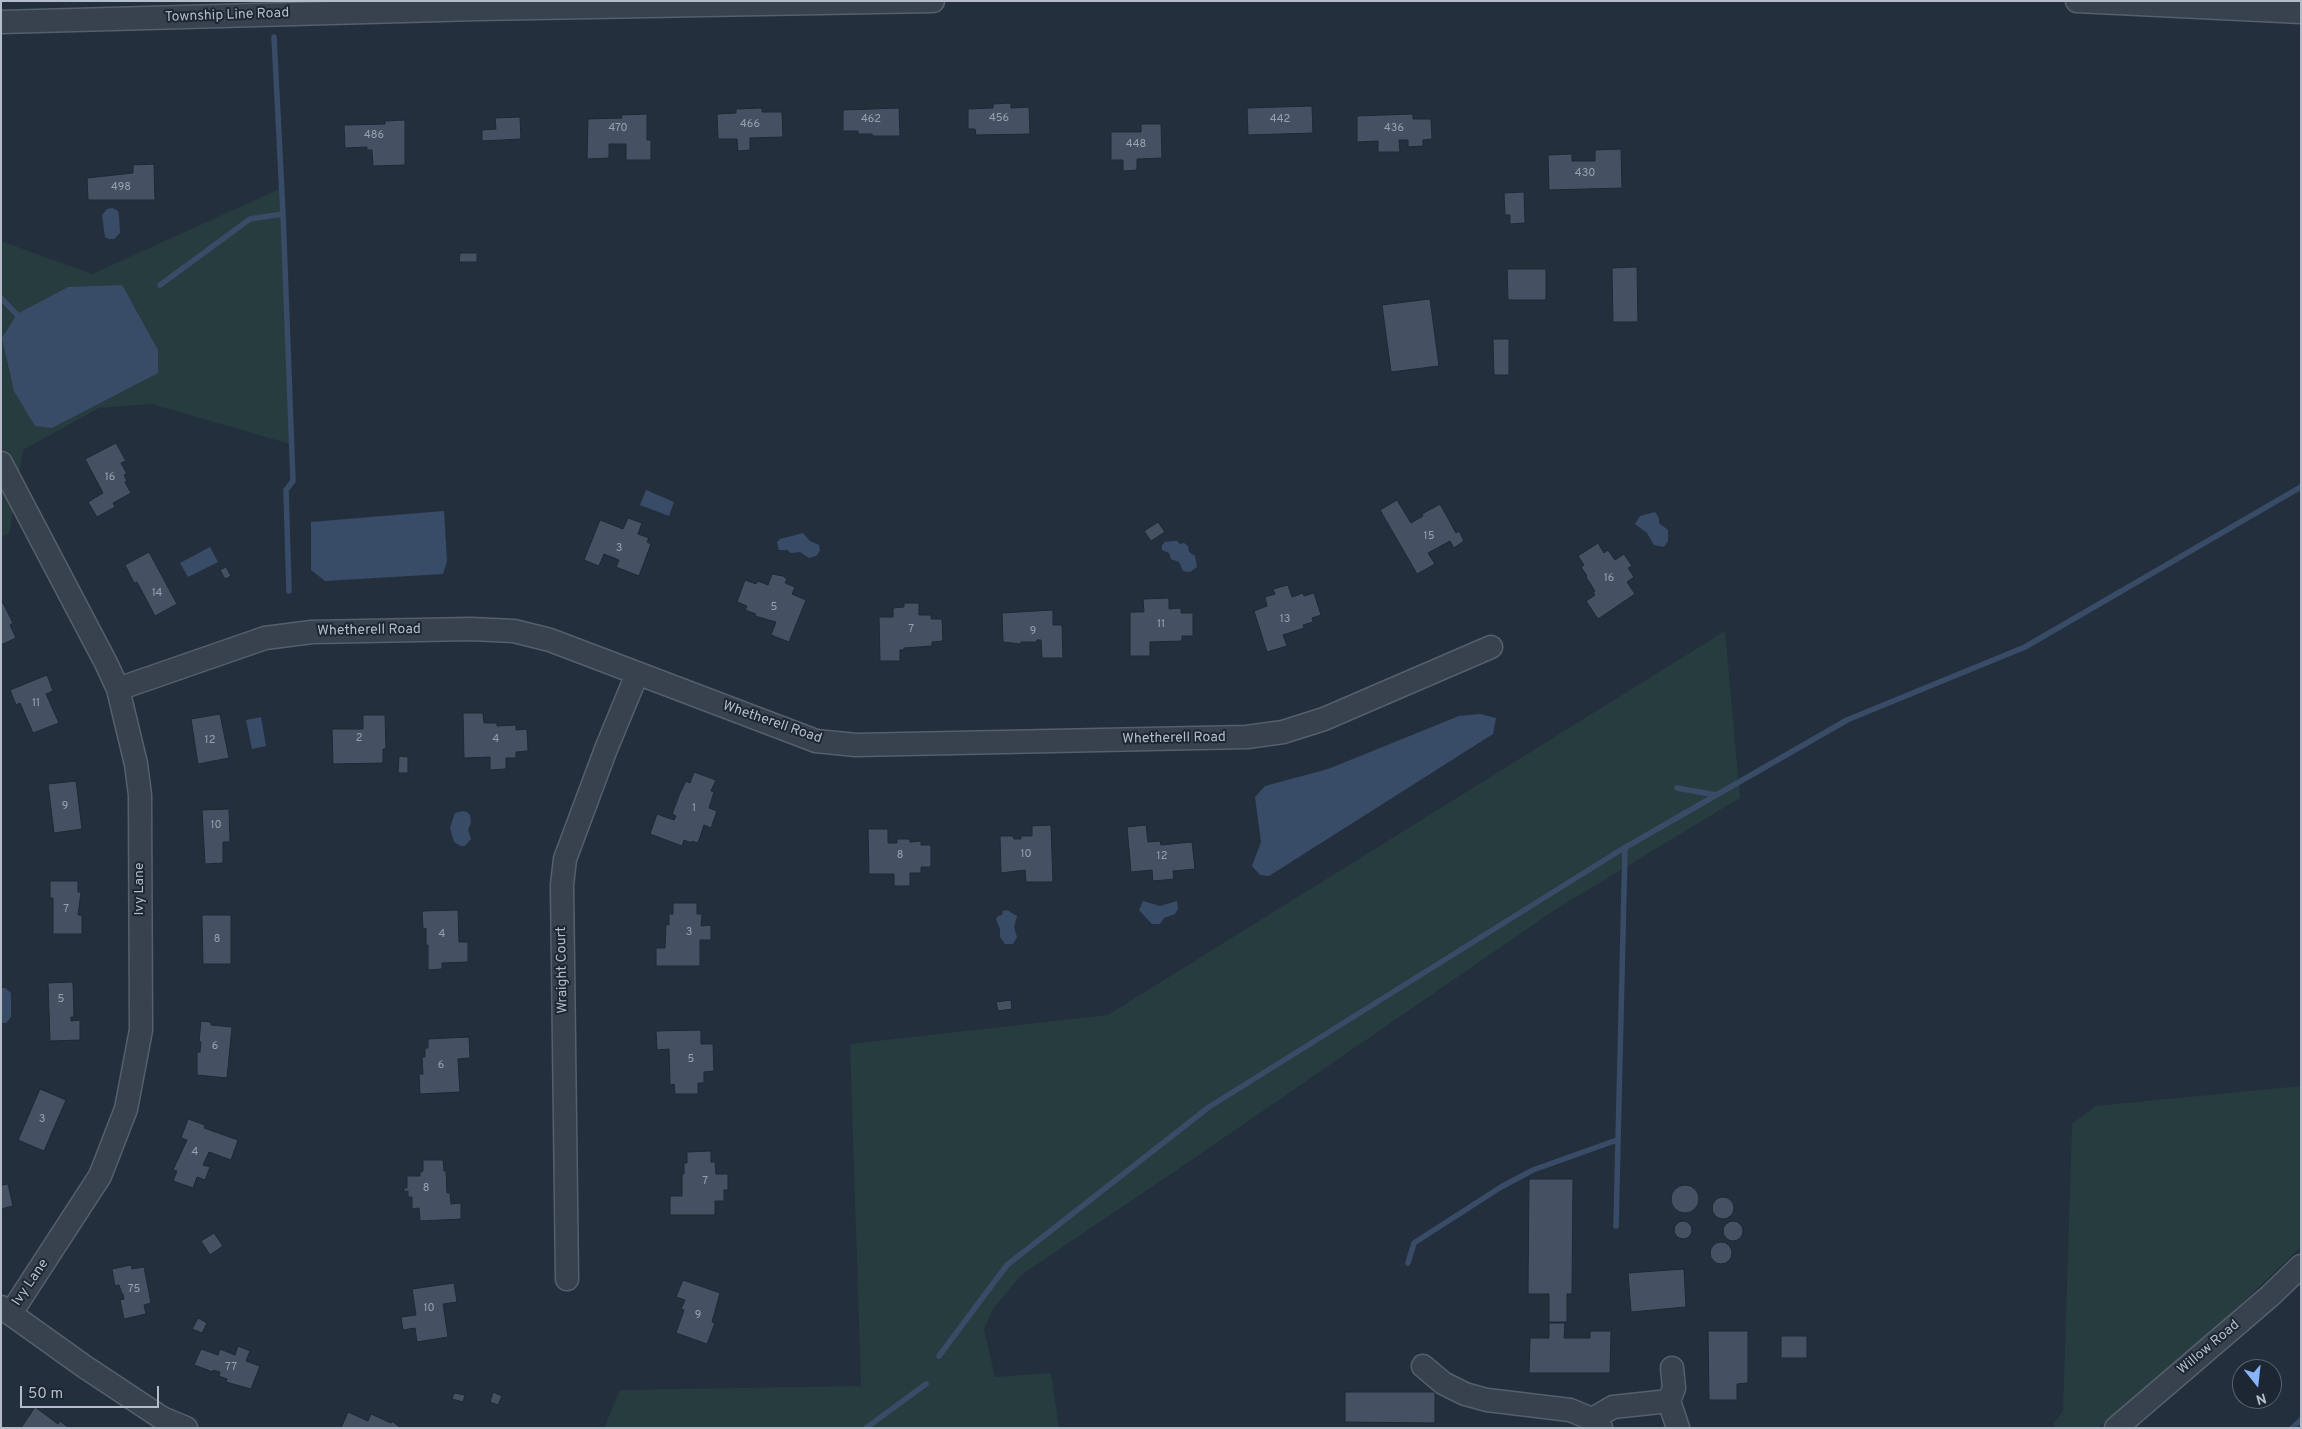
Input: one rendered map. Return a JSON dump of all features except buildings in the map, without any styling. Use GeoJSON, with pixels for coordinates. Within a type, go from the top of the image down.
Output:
{"type":"FeatureCollection","features":[{"type":"Feature","properties":{"kind":"street","name":"Township Line Road"},"geometry":{"type":"LineString","coordinates":[[1,22],[478,9],[933,1]]}},
{"type":"Feature","properties":{"kind":"street"},"geometry":{"type":"LineString","coordinates":[[2077,1],[2301,12]]}},
{"type":"Feature","properties":{"kind":"street","name":"Ivy Lane"},"geometry":{"type":"LineString","coordinates":[[1,463],[102,654],[118,689],[136,764],[140,795],[141,1030],[126,1109],[100,1176],[6,1310]]}},
{"type":"Feature","properties":{"kind":"street","name":"Whetherell Road"},"geometry":{"type":"LineString","coordinates":[[118,689],[265,638],[312,632],[471,629],[514,631],[550,640],[816,741],[876,745],[1247,737],[1283,732],[1324,720],[1491,647]]}},
{"type":"Feature","properties":{"kind":"street","name":"Wraight Court"},"geometry":{"type":"LineString","coordinates":[[567,1279],[562,885],[565,859],[606,749],[637,674]]}},
{"type":"Feature","properties":{"kind":"street","name":"Willow Road"},"geometry":{"type":"LineString","coordinates":[[2116,1428],[2262,1303],[2301,1266]]}},
{"type":"Feature","properties":{"kind":"street"},"geometry":{"type":"LineString","coordinates":[[6,1310],[85,1367],[162,1418],[186,1428]]}},
{"type":"Feature","properties":{"kind":"street"},"geometry":{"type":"LineString","coordinates":[[1423,1366],[1442,1383],[1465,1394],[1487,1400],[1570,1410],[1596,1424],[1613,1407],[1669,1401]]}},
{"type":"Feature","properties":{"kind":"street"},"geometry":{"type":"LineString","coordinates":[[1672,1368],[1674,1388],[1669,1401],[1678,1428]]}},
{"type":"Feature","properties":{"kind":"green space"},"geometry":{"type":"Polygon","coordinates":[[[284,187],[290,444],[152,404],[99,408],[23,450],[9,534],[1,537],[1,241],[92,274],[284,187]]]}},
{"type":"Feature","properties":{"kind":"green space"},"geometry":{"type":"Polygon","coordinates":[[[1725,631],[1740,798],[1556,909],[1021,1275],[993,1309],[984,1329],[995,1377],[1051,1373],[1059,1428],[604,1428],[620,1390],[861,1386],[850,1044],[1108,1015],[1725,631]]]}},
{"type":"Feature","properties":{"kind":"green space"},"geometry":{"type":"Polygon","coordinates":[[[2301,1086],[2301,1247],[2204,1339],[2098,1428],[2057,1428],[2053,1424],[2063,1411],[2072,1124],[2096,1106],[2301,1086]]]}},
{"type":"Feature","properties":{"kind":"water"},"geometry":{"type":"Polygon","coordinates":[[[113,208],[118,211],[120,233],[114,239],[109,239],[105,237],[102,215],[107,209],[113,208]]]}},
{"type":"Feature","properties":{"kind":"water"},"geometry":{"type":"Polygon","coordinates":[[[122,285],[158,350],[158,373],[52,428],[35,426],[14,391],[2,338],[17,314],[68,287],[122,285]]]}},
{"type":"Feature","properties":{"kind":"water"},"geometry":{"type":"Polygon","coordinates":[[[646,490],[674,502],[669,516],[640,505],[646,490]]]}},
{"type":"Feature","properties":{"kind":"water"},"geometry":{"type":"Polygon","coordinates":[[[444,511],[447,561],[443,574],[325,581],[311,570],[311,522],[444,511]]]}},
{"type":"Feature","properties":{"kind":"water"},"geometry":{"type":"Polygon","coordinates":[[[1655,512],[1659,518],[1659,523],[1668,530],[1668,541],[1664,547],[1654,545],[1647,533],[1635,524],[1640,516],[1655,512]]]}},
{"type":"Feature","properties":{"kind":"water"},"geometry":{"type":"Polygon","coordinates":[[[803,533],[810,541],[819,545],[820,551],[816,556],[809,558],[800,552],[791,553],[787,550],[779,550],[777,542],[780,539],[803,533]]]}},
{"type":"Feature","properties":{"kind":"water"},"geometry":{"type":"Polygon","coordinates":[[[1177,541],[1180,544],[1184,543],[1188,546],[1189,552],[1195,556],[1197,567],[1190,572],[1183,571],[1179,562],[1171,559],[1169,553],[1162,550],[1162,545],[1165,542],[1177,541]]]}},
{"type":"Feature","properties":{"kind":"water"},"geometry":{"type":"Polygon","coordinates":[[[210,547],[218,562],[188,577],[180,563],[210,547]]]}},
{"type":"Feature","properties":{"kind":"water"},"geometry":{"type":"Polygon","coordinates":[[[1480,714],[1496,718],[1493,734],[1269,876],[1260,875],[1252,866],[1261,842],[1255,797],[1265,786],[1328,769],[1459,716],[1480,714]]]}},
{"type":"Feature","properties":{"kind":"water"},"geometry":{"type":"Polygon","coordinates":[[[261,717],[266,746],[252,749],[246,720],[261,717]]]}},
{"type":"Feature","properties":{"kind":"water"},"geometry":{"type":"Polygon","coordinates":[[[463,811],[470,815],[471,822],[468,830],[471,839],[465,846],[461,846],[454,842],[450,828],[455,813],[463,811]]]}},
{"type":"Feature","properties":{"kind":"water"},"geometry":{"type":"Polygon","coordinates":[[[1143,901],[1160,906],[1177,901],[1178,909],[1175,914],[1164,918],[1160,924],[1152,924],[1139,910],[1143,901]]]}},
{"type":"Feature","properties":{"kind":"water"},"geometry":{"type":"Polygon","coordinates":[[[1007,910],[1017,916],[1014,927],[1017,937],[1013,944],[1005,944],[1000,937],[1000,929],[996,919],[1002,915],[1003,911],[1007,910]]]}},
{"type":"Feature","properties":{"kind":"water"},"geometry":{"type":"Polygon","coordinates":[[[1,988],[5,988],[11,993],[11,1017],[6,1023],[1,1023],[1,988]]]}},
{"type":"Feature","properties":{"kind":"waterway"},"geometry":{"type":"LineString","coordinates":[[160,285],[250,219],[283,214],[274,37]]}},
{"type":"Feature","properties":{"kind":"waterway"},"geometry":{"type":"LineString","coordinates":[[283,214],[293,481],[286,490],[289,591]]}},
{"type":"Feature","properties":{"kind":"waterway"},"geometry":{"type":"LineString","coordinates":[[1,298],[22,320]]}},
{"type":"Feature","properties":{"kind":"waterway"},"geometry":{"type":"LineString","coordinates":[[939,1356],[1007,1265],[1209,1107],[1619,851],[1847,720],[2025,647],[2301,487]]}},
{"type":"Feature","properties":{"kind":"waterway"},"geometry":{"type":"LineString","coordinates":[[1677,788],[1716,795]]}},
{"type":"Feature","properties":{"kind":"waterway"},"geometry":{"type":"LineString","coordinates":[[1616,1226],[1625,848]]}},
{"type":"Feature","properties":{"kind":"waterway"},"geometry":{"type":"LineString","coordinates":[[1408,1263],[1414,1243],[1501,1187],[1533,1170],[1617,1140]]}},
{"type":"Feature","properties":{"kind":"waterway"},"geometry":{"type":"LineString","coordinates":[[866,1428],[926,1384]]}},
{"type":"Feature","properties":{"kind":"waterway"},"geometry":{"type":"LineString","coordinates":[[2292,1428],[2301,1420]]}}]}
